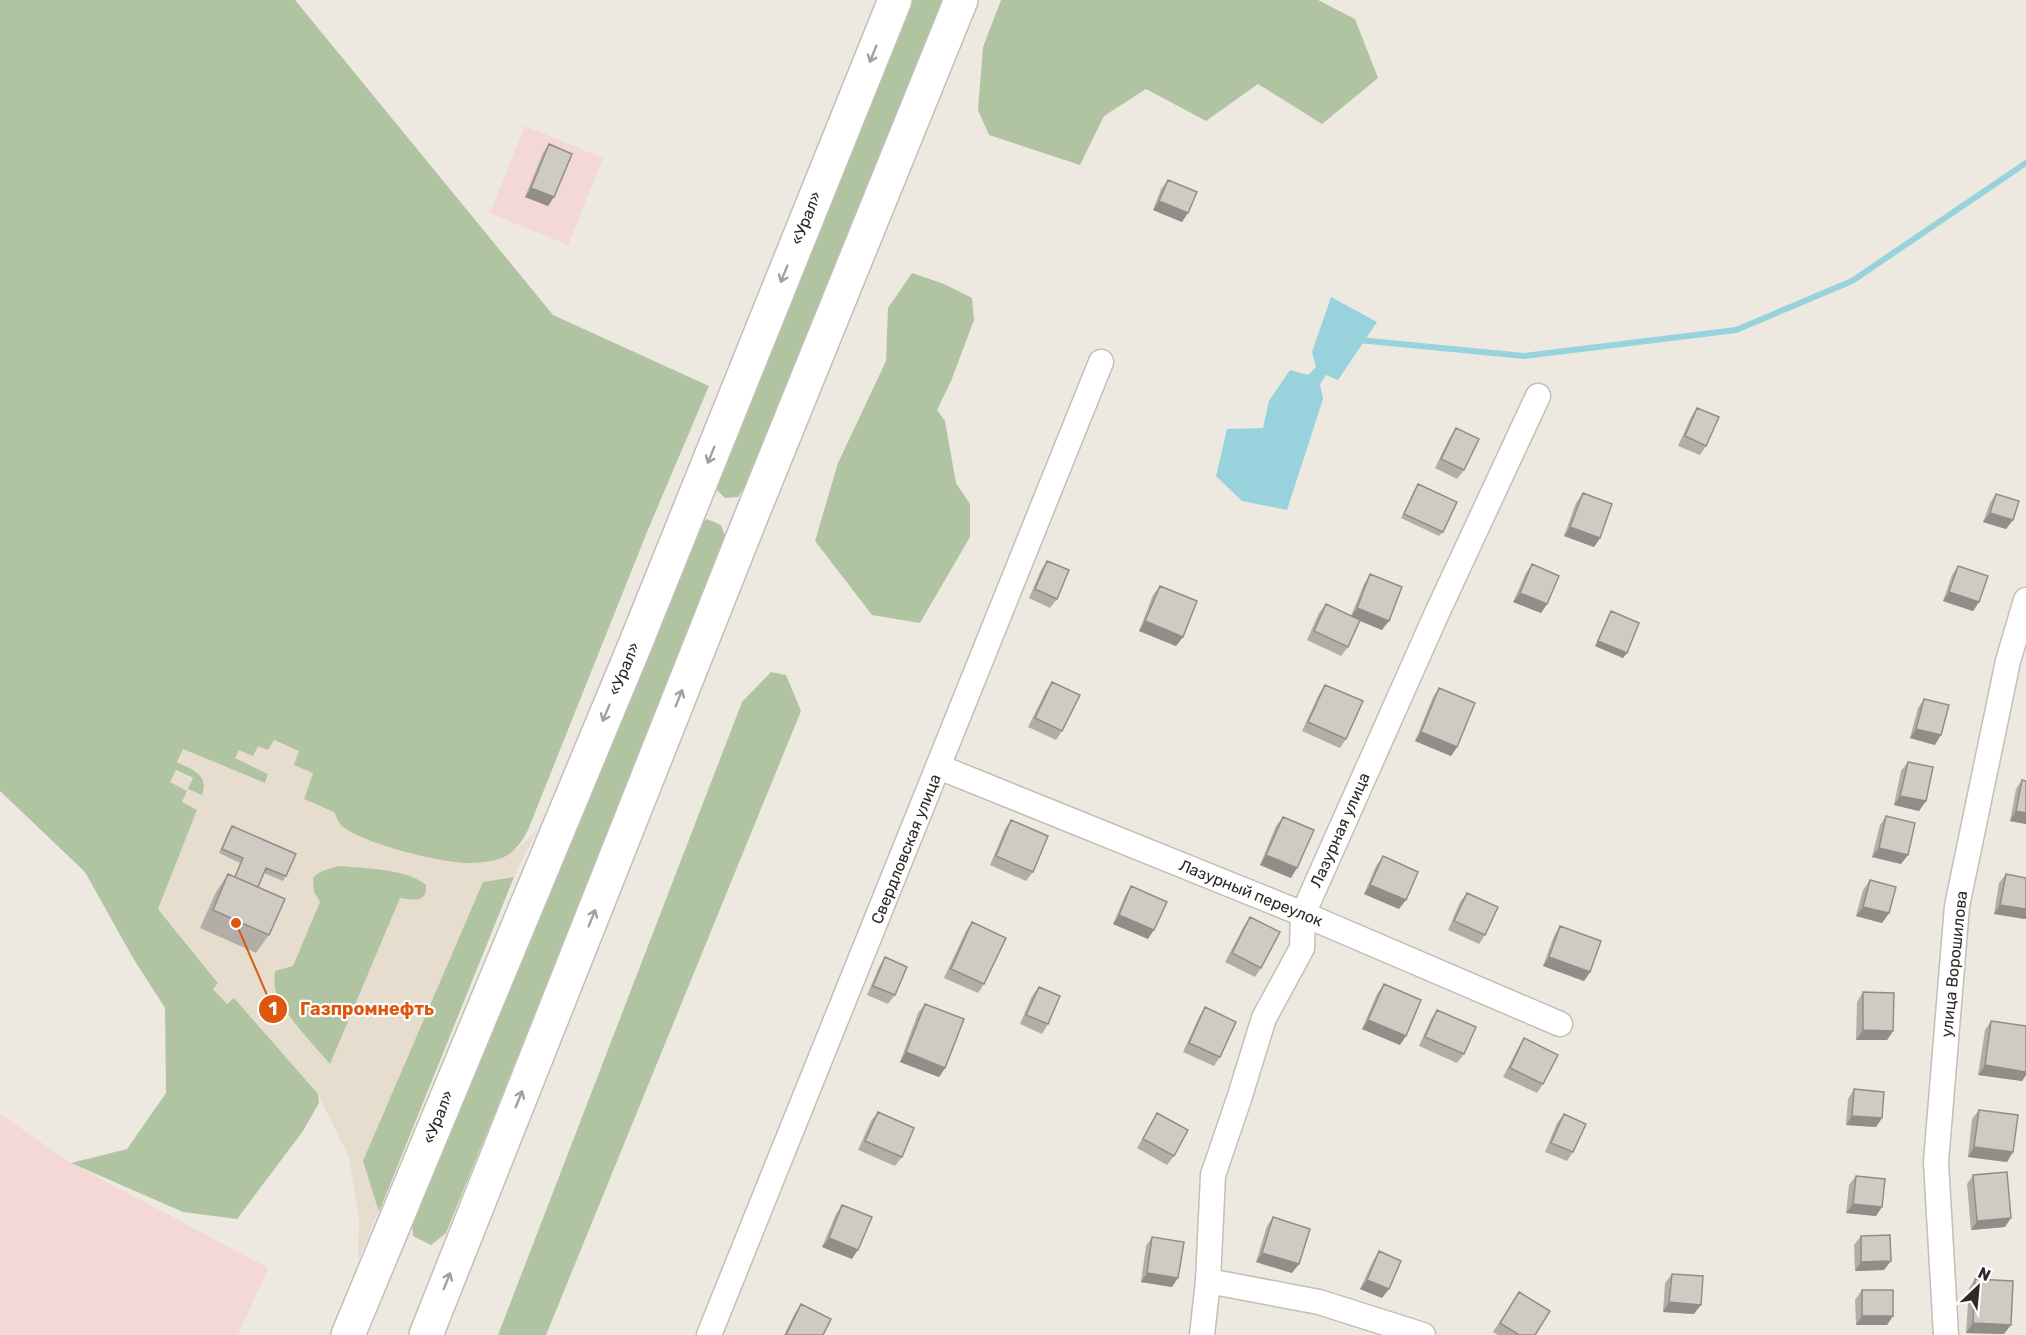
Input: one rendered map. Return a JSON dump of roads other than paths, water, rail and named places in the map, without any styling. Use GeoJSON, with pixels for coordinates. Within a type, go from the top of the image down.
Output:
{"type":"FeatureCollection","features":[{"type":"Feature","properties":{"kind":"main road","name":"«Урал»"},"geometry":{"type":"LineString","coordinates":[[348,1335],[635,645],[895,0]]}},
{"type":"Feature","properties":{"kind":"main road"},"geometry":{"type":"LineString","coordinates":[[426,1335],[749,522],[961,0]]}},
{"type":"Feature","properties":{"kind":"street","name":"Свердловская улица"},"geometry":{"type":"LineString","coordinates":[[710,1335],[1101,362]]}},
{"type":"Feature","properties":{"kind":"street","name":"Лазурная улица"},"geometry":{"type":"LineString","coordinates":[[1202,1335],[1208,1281],[1213,1175],[1264,1018],[1302,948],[1303,914],[1437,612],[1538,396]]}},
{"type":"Feature","properties":{"kind":"street","name":"улица Ворошилова"},"geometry":{"type":"LineString","coordinates":[[1946,1335],[1936,1162],[1957,906],[2008,662],[2026,600]]}},
{"type":"Feature","properties":{"kind":"street","name":"Лазурный переулок"},"geometry":{"type":"LineString","coordinates":[[939,767],[1303,914],[1560,1024]]}},
{"type":"Feature","properties":{"kind":"street"},"geometry":{"type":"LineString","coordinates":[[1208,1281],[1319,1302],[1424,1335]]}},
{"type":"Feature","properties":{"kind":"water"},"geometry":{"type":"Polygon","coordinates":[[[1331,297],[1377,322],[1338,380],[1326,375],[1320,384],[1323,399],[1287,510],[1242,501],[1216,476],[1227,429],[1263,428],[1269,401],[1290,370],[1308,375],[1316,367],[1312,352],[1331,297]]]}},
{"type":"Feature","properties":{"kind":"waterway"},"geometry":{"type":"LineString","coordinates":[[1359,340],[1524,356],[1736,330],[1852,281],[2026,163]]}},
{"type":"Feature","properties":{"kind":"place","name":"Газпромнефть"},"geometry":{"type":"Point","coordinates":[236,923]}}]}
